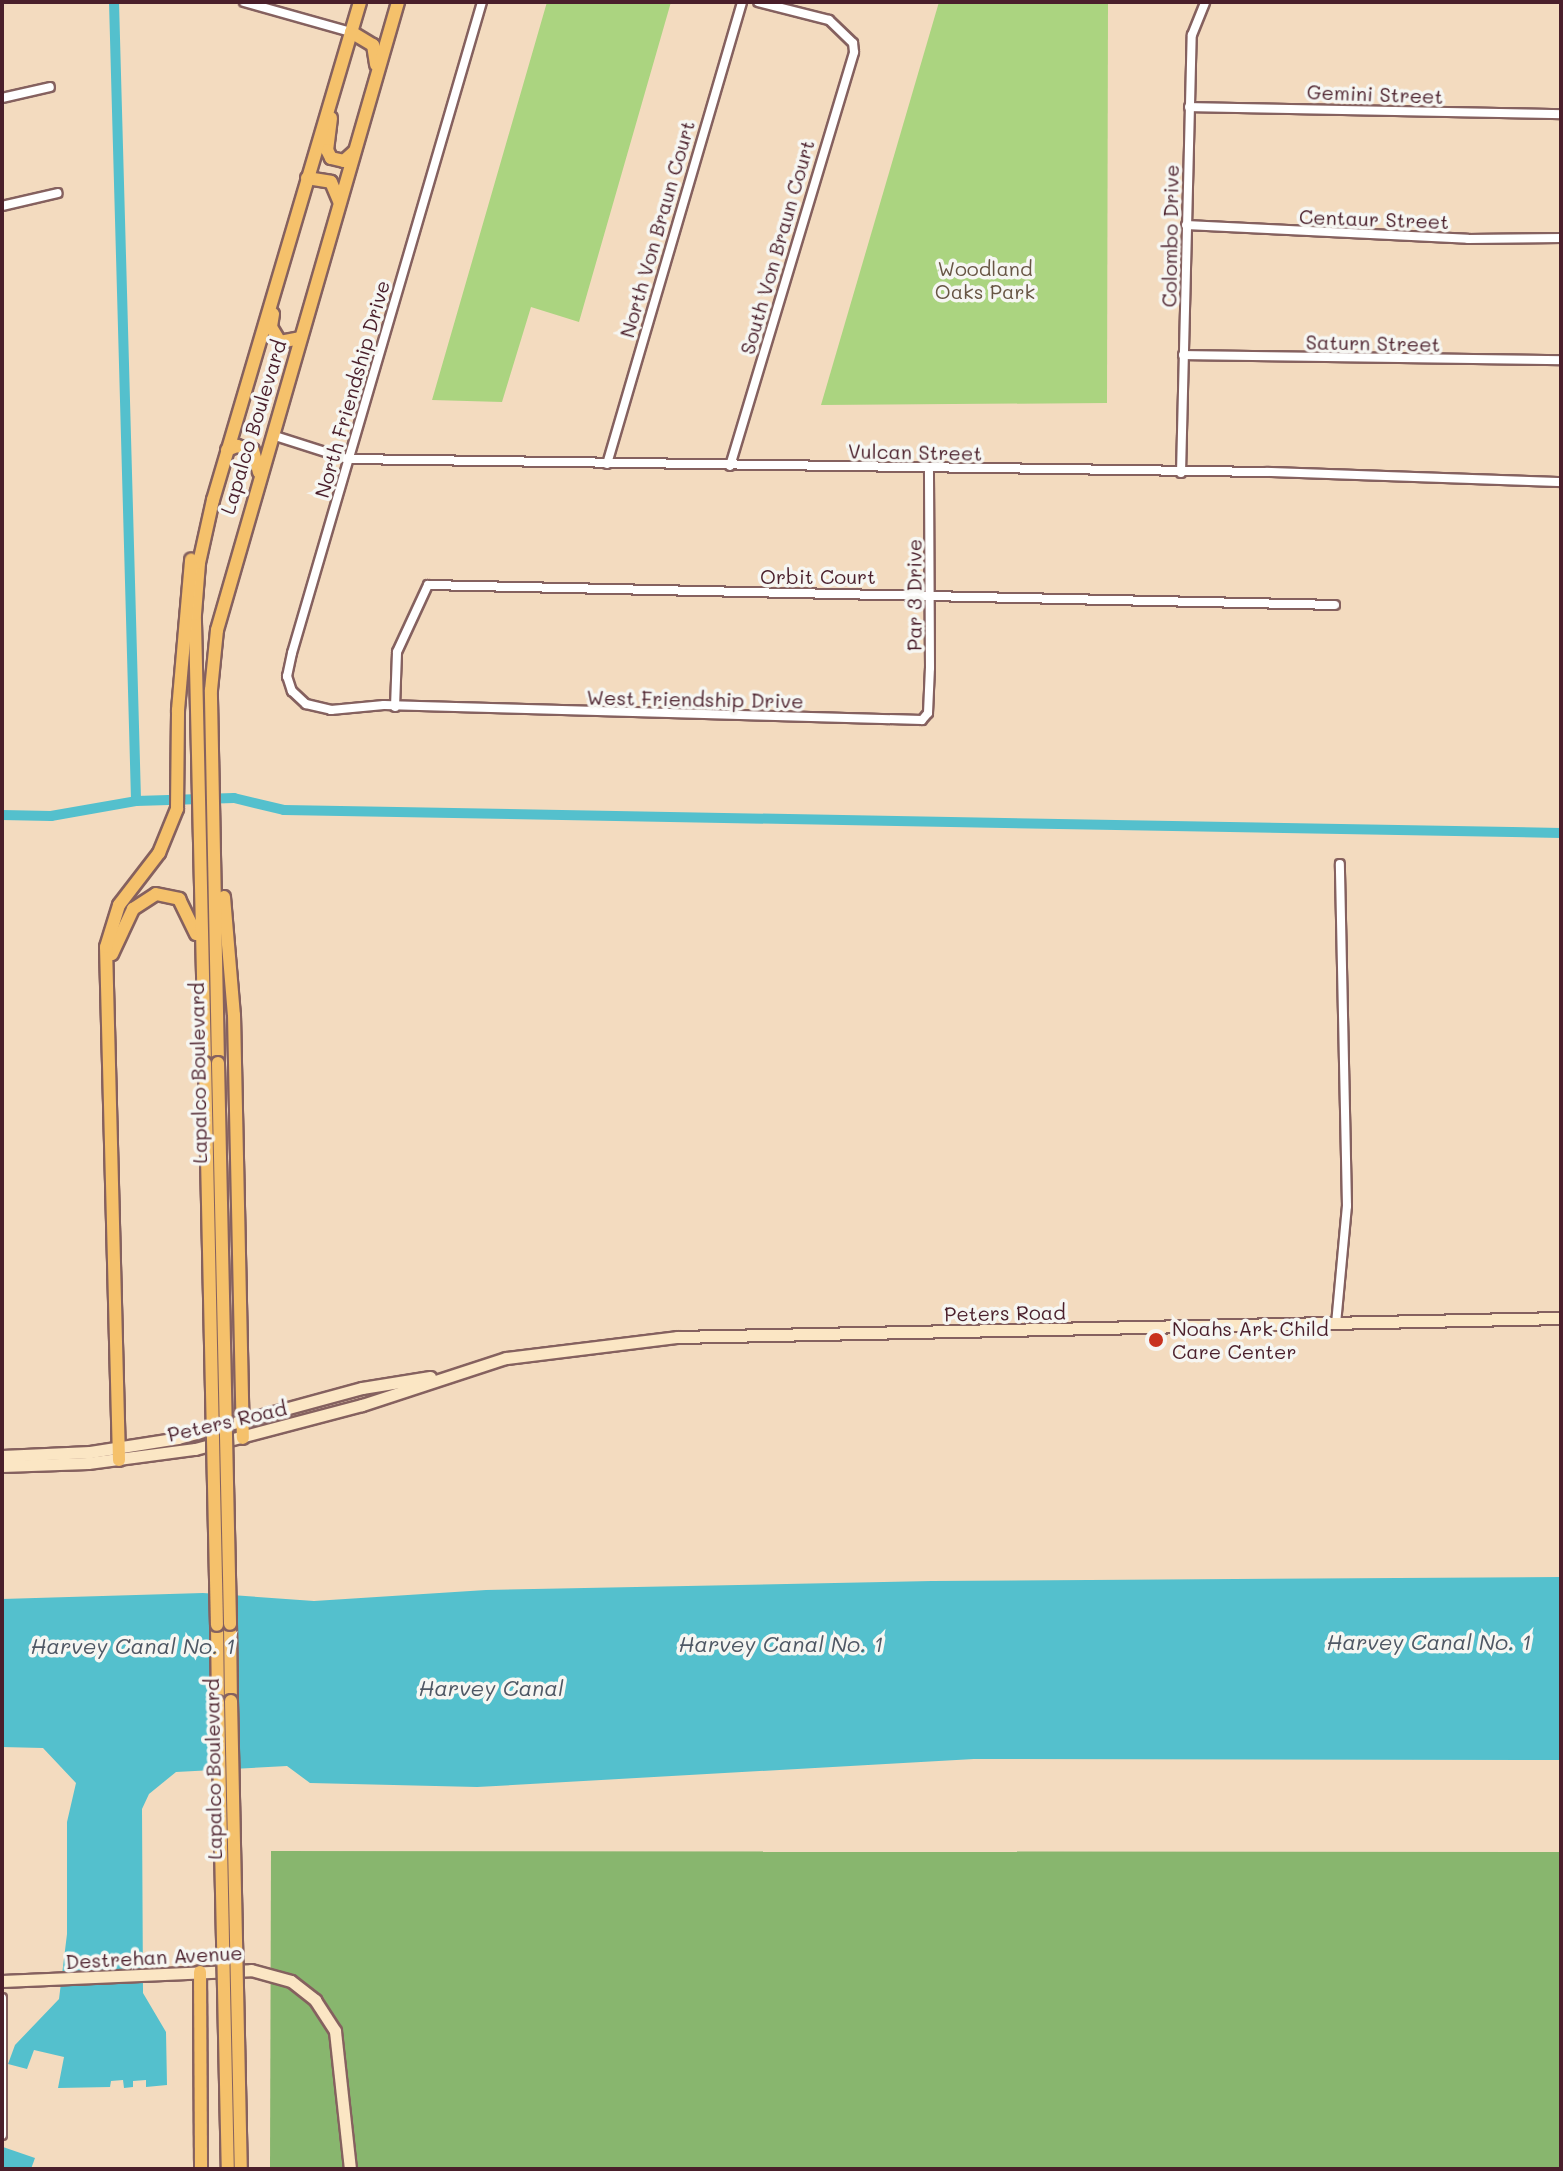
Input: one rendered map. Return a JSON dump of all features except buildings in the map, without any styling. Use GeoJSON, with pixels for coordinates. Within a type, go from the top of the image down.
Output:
{"type":"FeatureCollection","features":[{"type":"Feature","properties":{"kind":"main road","name":"Lapalco Boulevard"},"geometry":{"type":"LineString","coordinates":[[241,2169],[211,1063],[201,953],[195,600],[213,500],[360,2]]}},
{"type":"Feature","properties":{"kind":"main road","name":"Lapalco Boulevard"},"geometry":{"type":"LineString","coordinates":[[228,2169],[211,1063],[214,818],[211,690],[217,630],[398,2]]}},
{"type":"Feature","properties":{"kind":"main road"},"geometry":{"type":"LineString","coordinates":[[351,32],[373,45],[375,76]]}},
{"type":"Feature","properties":{"kind":"main road"},"geometry":{"type":"LineString","coordinates":[[339,71],[327,150],[340,162],[355,150]]}},
{"type":"Feature","properties":{"kind":"main road"},"geometry":{"type":"LineString","coordinates":[[307,178],[331,182],[339,204]]}},
{"type":"Feature","properties":{"kind":"main road"},"geometry":{"type":"LineString","coordinates":[[277,279],[273,334],[286,344],[300,338]]}},
{"type":"Feature","properties":{"kind":"main road"},"geometry":{"type":"LineString","coordinates":[[227,450],[253,450],[260,475]]}},
{"type":"Feature","properties":{"kind":"main road"},"geometry":{"type":"LineString","coordinates":[[119,1454],[107,939],[119,905],[159,853],[174,819],[179,781],[178,710],[187,584],[202,519],[213,500]]}},
{"type":"Feature","properties":{"kind":"main road"},"geometry":{"type":"LineString","coordinates":[[214,818],[234,1002],[243,1438]]}},
{"type":"Feature","properties":{"kind":"main road"},"geometry":{"type":"LineString","coordinates":[[108,969],[127,918],[144,898],[156,894],[173,896],[184,905],[201,953]]}},
{"type":"Feature","properties":{"kind":"main road","name":"Peters Road"},"geometry":{"type":"LineString","coordinates":[[2,1466],[243,1438],[506,1358],[677,1337],[1561,1318]]}},
{"type":"Feature","properties":{"kind":"main road","name":"Peters Road"},"geometry":{"type":"LineString","coordinates":[[2,1456],[119,1454],[362,1388],[454,1374]]}},
{"type":"Feature","properties":{"kind":"main road"},"geometry":{"type":"LineString","coordinates":[[200,1972],[201,2169]]}},
{"type":"Feature","properties":{"kind":"main road","name":"Destrehan Avenue"},"geometry":{"type":"LineString","coordinates":[[2,1981],[200,1972],[275,1975],[302,1988],[321,2008],[339,2051],[350,2169]]}},
{"type":"Feature","properties":{"kind":"street"},"geometry":{"type":"LineString","coordinates":[[244,2],[351,32]]}},
{"type":"Feature","properties":{"kind":"street","name":"North Friendship Drive"},"geometry":{"type":"LineString","coordinates":[[384,705],[331,710],[306,704],[292,691],[287,676],[347,459],[482,2]]}},
{"type":"Feature","properties":{"kind":"street","name":"South Von Braun Court"},"geometry":{"type":"LineString","coordinates":[[730,466],[850,65],[850,38],[829,20],[758,2]]}},
{"type":"Feature","properties":{"kind":"street","name":"Colombo Drive"},"geometry":{"type":"LineString","coordinates":[[1181,473],[1192,35],[1205,2]]}},
{"type":"Feature","properties":{"kind":"street","name":"North Von Braun Court"},"geometry":{"type":"LineString","coordinates":[[607,464],[741,3]]}},
{"type":"Feature","properties":{"kind":"street"},"geometry":{"type":"LineString","coordinates":[[2,98],[50,87]]}},
{"type":"Feature","properties":{"kind":"street","name":"Gemini Street"},"geometry":{"type":"LineString","coordinates":[[1189,107],[1561,114]]}},
{"type":"Feature","properties":{"kind":"street"},"geometry":{"type":"LineString","coordinates":[[2,206],[58,193]]}},
{"type":"Feature","properties":{"kind":"street","name":"Centaur Street"},"geometry":{"type":"LineString","coordinates":[[1186,225],[1468,239],[1561,238]]}},
{"type":"Feature","properties":{"kind":"street","name":"Saturn Street"},"geometry":{"type":"LineString","coordinates":[[1183,355],[1561,360]]}},
{"type":"Feature","properties":{"kind":"street","name":"Vulcan Street"},"geometry":{"type":"LineString","coordinates":[[272,435],[347,459],[1561,482]]}},
{"type":"Feature","properties":{"kind":"street","name":"Par 3 Drive"},"geometry":{"type":"LineString","coordinates":[[922,720],[928,713],[931,593],[929,468]]}},
{"type":"Feature","properties":{"kind":"street","name":"Orbit Court"},"geometry":{"type":"LineString","coordinates":[[395,707],[397,652],[428,585],[931,593],[1335,605]]}},
{"type":"Feature","properties":{"kind":"street","name":"West Friendship Drive"},"geometry":{"type":"LineString","coordinates":[[384,705],[467,710],[922,720]]}},
{"type":"Feature","properties":{"kind":"street"},"geometry":{"type":"LineString","coordinates":[[1336,1324],[1347,1206],[1340,864]]}},
{"type":"Feature","properties":{"kind":"street"},"geometry":{"type":"LineString","coordinates":[[2,1998],[2,2135]]}},
{"type":"Feature","properties":{"kind":"green space"},"geometry":{"type":"Polygon","coordinates":[[[547,2],[671,2],[579,322],[531,307],[502,402],[432,400],[547,2]]]}},
{"type":"Feature","properties":{"kind":"green space","name":"Woodland Oaks Park"},"geometry":{"type":"Polygon","coordinates":[[[939,2],[1108,2],[1107,403],[821,405],[939,2]]]}},
{"type":"Feature","properties":{"kind":"green space"},"geometry":{"type":"Polygon","coordinates":[[[271,1851],[1561,1852],[1561,2169],[270,2169],[271,1851]]]}},
{"type":"Feature","properties":{"kind":"water","name":"Harvey Canal"},"geometry":{"type":"Polygon","coordinates":[[[1561,1577],[1561,1760],[974,1759],[477,1787],[310,1783],[287,1766],[176,1772],[149,1794],[142,1809],[143,1993],[166,2032],[167,2085],[146,2087],[146,2080],[133,2081],[133,2087],[124,2088],[123,2080],[111,2081],[110,2087],[58,2088],[64,2057],[34,2050],[27,2069],[8,2064],[15,2045],[59,1999],[67,1934],[67,1822],[76,1783],[43,1748],[2,1747],[2,1599],[203,1593],[314,1601],[486,1590],[932,1581],[1561,1577]]]}},
{"type":"Feature","properties":{"kind":"water"},"geometry":{"type":"Polygon","coordinates":[[[3,2147],[35,2158],[31,2169],[2,2169],[3,2147]]]}},
{"type":"Feature","properties":{"kind":"waterway"},"geometry":{"type":"LineString","coordinates":[[114,2],[136,801]]}},
{"type":"Feature","properties":{"kind":"waterway"},"geometry":{"type":"LineString","coordinates":[[2,815],[51,816],[136,801],[234,798],[284,810],[1561,833]]}},
{"type":"Feature","properties":{"kind":"place","name":"Noahs Ark Child Care Center"},"geometry":{"type":"Point","coordinates":[1156,1340]}},
{"type":"Feature","properties":{"kind":"water label","name":"Harvey Canal No. 1"},"geometry":{"type":"Point","coordinates":[1429,1642]}},
{"type":"Feature","properties":{"kind":"water label","name":"Harvey Canal No. 1"},"geometry":{"type":"Point","coordinates":[781,1644]}},
{"type":"Feature","properties":{"kind":"water label","name":"Harvey Canal No. 1"},"geometry":{"type":"Point","coordinates":[133,1646]}}]}
